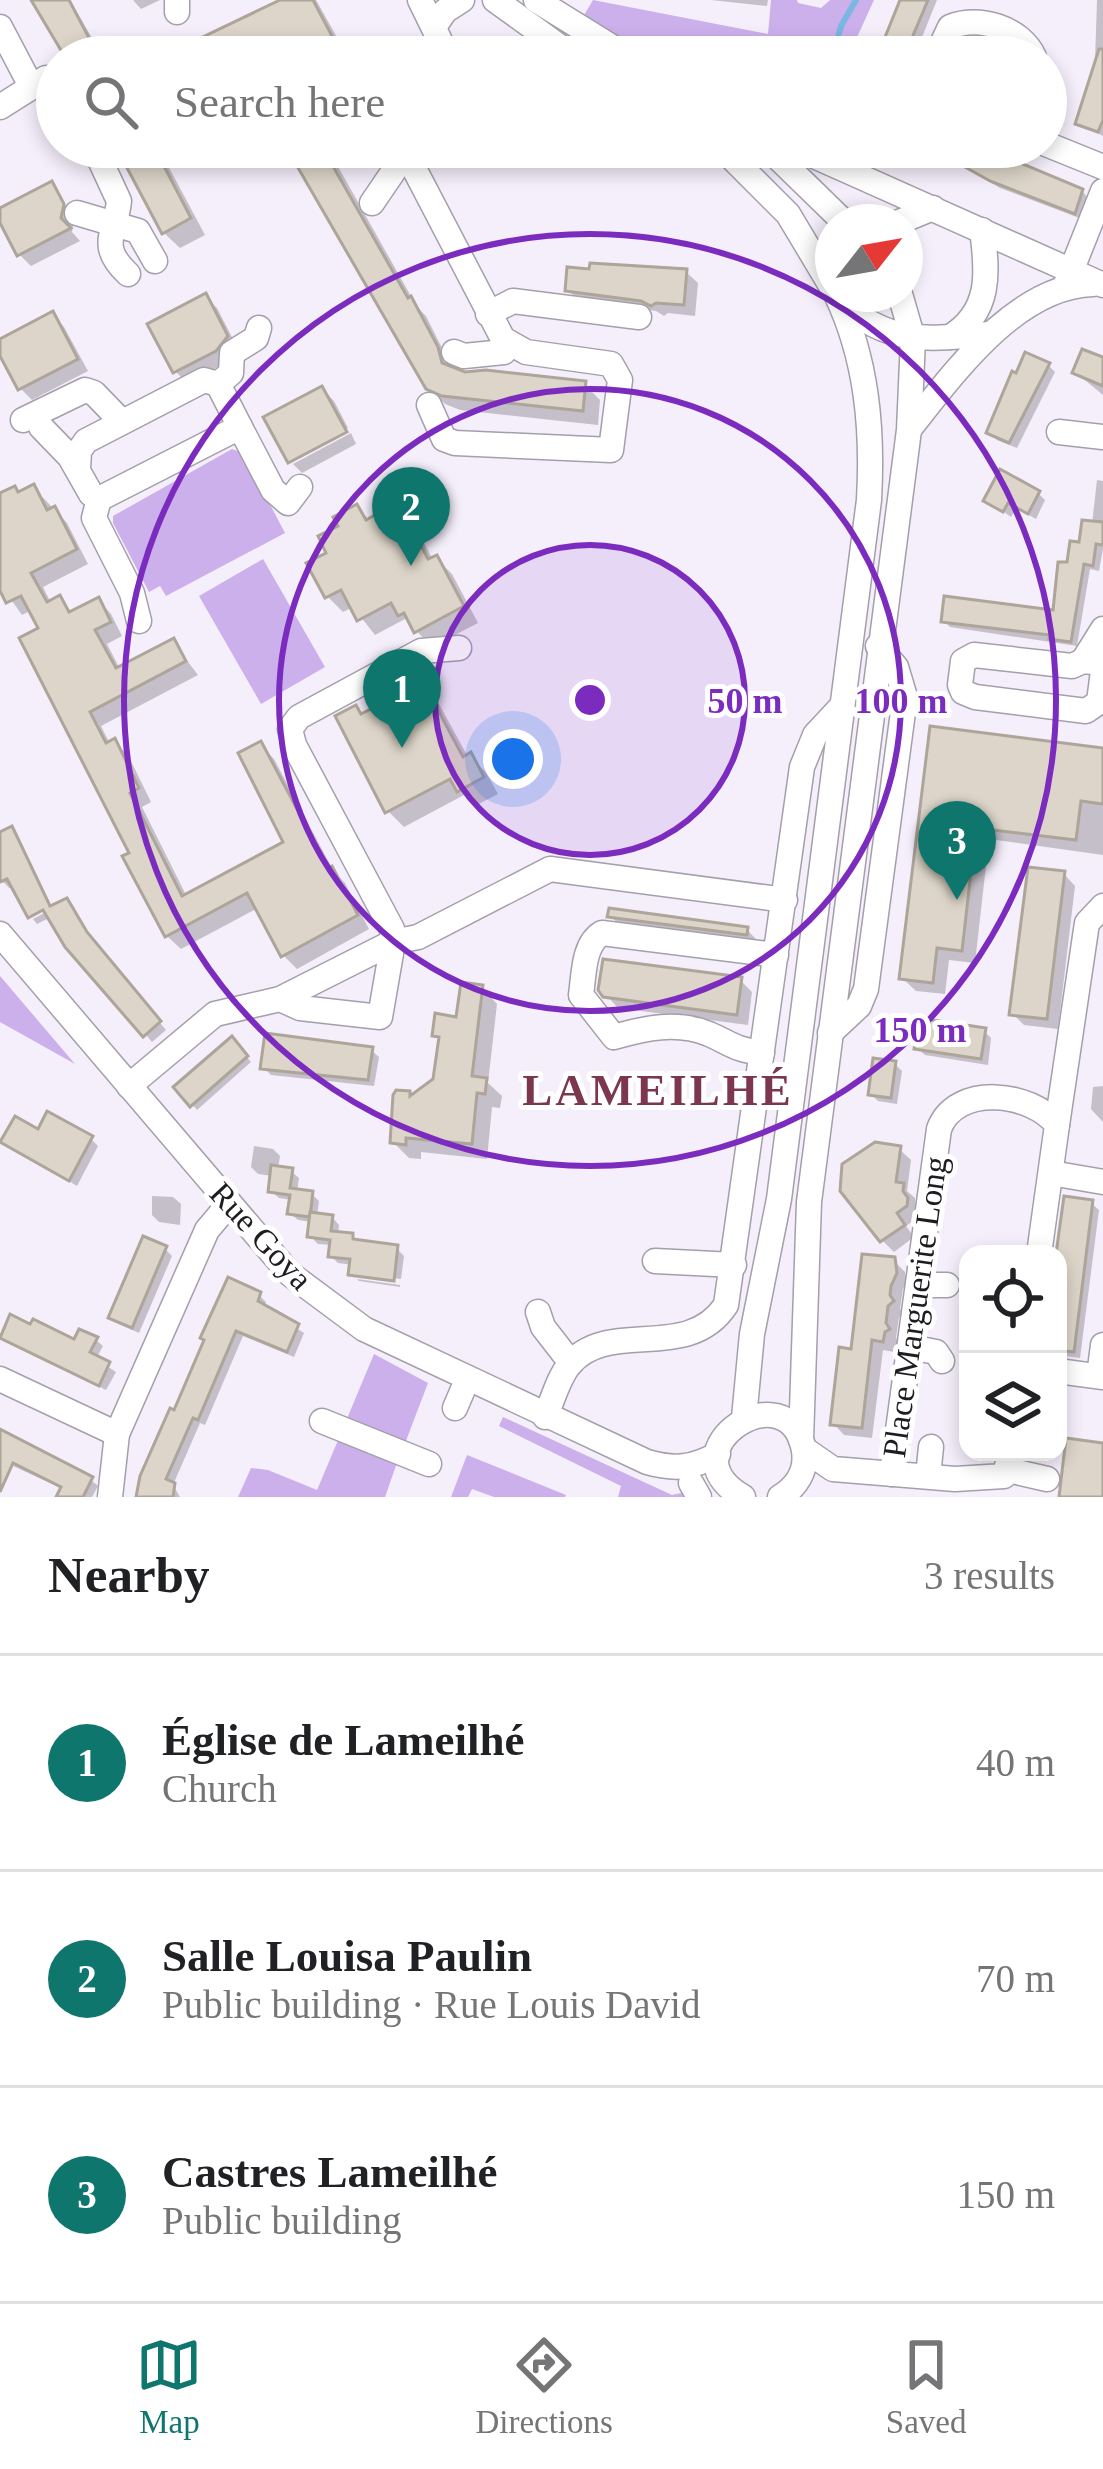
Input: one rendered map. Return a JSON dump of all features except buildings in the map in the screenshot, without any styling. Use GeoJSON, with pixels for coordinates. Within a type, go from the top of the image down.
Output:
{"type":"FeatureCollection","features":[{"type":"Feature","properties":{"kind":"street"},"geometry":{"type":"LineString","coordinates":[[420,0],[438,36]]}},
{"type":"Feature","properties":{"kind":"street"},"geometry":{"type":"LineString","coordinates":[[434,27],[445,11],[462,0]]}},
{"type":"Feature","properties":{"kind":"street"},"geometry":{"type":"LineString","coordinates":[[495,0],[545,36]]}},
{"type":"Feature","properties":{"kind":"street"},"geometry":{"type":"LineString","coordinates":[[536,0],[594,36]]}},
{"type":"Feature","properties":{"kind":"street"},"geometry":{"type":"LineString","coordinates":[[946,36],[950,27],[963,22],[988,24],[1019,36]]}},
{"type":"Feature","properties":{"kind":"street"},"geometry":{"type":"LineString","coordinates":[[0,27],[31,86]]}},
{"type":"Feature","properties":{"kind":"street"},"geometry":{"type":"LineString","coordinates":[[0,107],[36,83]]}},
{"type":"Feature","properties":{"kind":"street"},"geometry":{"type":"LineString","coordinates":[[1067,152],[1103,166]]}},
{"type":"Feature","properties":{"kind":"street"},"geometry":{"type":"LineString","coordinates":[[104,168],[119,202],[110,225],[109,247],[128,274]]}},
{"type":"Feature","properties":{"kind":"street"},"geometry":{"type":"LineString","coordinates":[[372,203],[396,168]]}},
{"type":"Feature","properties":{"kind":"street"},"geometry":{"type":"LineString","coordinates":[[417,168],[488,314],[509,345],[526,352],[605,362],[616,368],[620,380],[611,450],[455,443],[444,439],[436,428],[429,405]]}},
{"type":"Feature","properties":{"kind":"street"},"geometry":{"type":"LineString","coordinates":[[742,168],[788,214],[815,258]]}},
{"type":"Feature","properties":{"kind":"street"},"geometry":{"type":"LineString","coordinates":[[789,168],[826,204]]}},
{"type":"Feature","properties":{"kind":"street"},"geometry":{"type":"LineString","coordinates":[[842,168],[982,230],[1068,278],[1101,284]]}},
{"type":"Feature","properties":{"kind":"street"},"geometry":{"type":"LineString","coordinates":[[858,312],[870,322],[913,339],[969,337],[1068,278],[1103,191]]}},
{"type":"Feature","properties":{"kind":"street"},"geometry":{"type":"LineString","coordinates":[[923,212],[933,208]]}},
{"type":"Feature","properties":{"kind":"street"},"geometry":{"type":"LineString","coordinates":[[77,213],[138,231],[155,262]]}},
{"type":"Feature","properties":{"kind":"street"},"geometry":{"type":"LineString","coordinates":[[909,430],[969,337],[987,280],[982,230]]}},
{"type":"Feature","properties":{"kind":"street"},"geometry":{"type":"LineString","coordinates":[[488,314],[512,301],[639,316]]}},
{"type":"Feature","properties":{"kind":"street"},"geometry":{"type":"LineString","coordinates":[[665,1467],[691,1467],[717,1484],[726,1432],[744,1418],[752,1334],[782,1178],[869,500],[871,442],[859,360],[843,312]]}},
{"type":"Feature","properties":{"kind":"street"},"geometry":{"type":"LineString","coordinates":[[788,1491],[803,1468],[809,1202],[909,430],[913,339],[905,312]]}},
{"type":"Feature","properties":{"kind":"street"},"geometry":{"type":"LineString","coordinates":[[260,328],[256,338],[232,353],[224,379],[240,427],[273,490],[294,495]]}},
{"type":"Feature","properties":{"kind":"street"},"geometry":{"type":"LineString","coordinates":[[454,352],[464,356],[503,352],[509,345]]}},
{"type":"Feature","properties":{"kind":"street"},"geometry":{"type":"LineString","coordinates":[[78,469],[79,451],[92,437],[204,380],[224,379]]}},
{"type":"Feature","properties":{"kind":"street"},"geometry":{"type":"LineString","coordinates":[[21,420],[85,390],[94,393],[122,422]]}},
{"type":"Feature","properties":{"kind":"street"},"geometry":{"type":"LineString","coordinates":[[21,420],[92,437]]}},
{"type":"Feature","properties":{"kind":"street"},"geometry":{"type":"LineString","coordinates":[[21,420],[78,469],[91,494],[99,499]]}},
{"type":"Feature","properties":{"kind":"street"},"geometry":{"type":"LineString","coordinates":[[139,621],[132,593],[94,518],[99,499],[240,427]]}},
{"type":"Feature","properties":{"kind":"street"},"geometry":{"type":"LineString","coordinates":[[1059,432],[1103,437]]}},
{"type":"Feature","properties":{"kind":"street"},"geometry":{"type":"LineString","coordinates":[[1096,665],[1072,667],[974,655],[963,662],[960,685],[975,697],[1090,711],[1099,702],[1096,665],[1103,629]]}},
{"type":"Feature","properties":{"kind":"street"},"geometry":{"type":"LineString","coordinates":[[280,999],[299,1008],[380,1017],[392,942],[392,929],[294,745],[290,729],[299,717],[421,651],[458,647]]}},
{"type":"Feature","properties":{"kind":"street"},"geometry":{"type":"LineString","coordinates":[[545,1417],[571,1363],[590,1348],[704,1329],[726,1305],[802,767],[815,735],[842,706]]}},
{"type":"Feature","properties":{"kind":"street"},"geometry":{"type":"LineString","coordinates":[[129,1086],[215,1014],[280,999],[392,942],[418,937],[550,869],[784,900]]}},
{"type":"Feature","properties":{"kind":"street"},"geometry":{"type":"LineString","coordinates":[[1041,1245],[1087,923],[1103,906]]}},
{"type":"Feature","properties":{"kind":"street","name":"Rue Goya"},"geometry":{"type":"LineString","coordinates":[[0,934],[290,1274],[338,1312],[545,1417],[717,1484]]}},
{"type":"Feature","properties":{"kind":"street"},"geometry":{"type":"LineString","coordinates":[[762,1053],[734,1050],[710,1035],[676,1028],[654,1026],[614,1036],[581,995],[586,957],[597,934],[776,955]]}},
{"type":"Feature","properties":{"kind":"street","name":"Place Marguerite Long"},"geometry":{"type":"LineString","coordinates":[[1010,1461],[1001,1477],[977,1466],[898,1482],[910,1347],[939,1129],[985,1097],[1018,1112],[1044,1111],[1058,1125]]}},
{"type":"Feature","properties":{"kind":"street"},"geometry":{"type":"LineString","coordinates":[[1051,1173],[1103,1182]]}},
{"type":"Feature","properties":{"kind":"street"},"geometry":{"type":"LineString","coordinates":[[110,1497],[117,1434],[207,1230],[229,1204]]}},
{"type":"Feature","properties":{"kind":"street"},"geometry":{"type":"LineString","coordinates":[[655,1261],[734,1265]]}},
{"type":"Feature","properties":{"kind":"street"},"geometry":{"type":"LineString","coordinates":[[920,1274],[928,1285],[946,1285]]}},
{"type":"Feature","properties":{"kind":"street"},"geometry":{"type":"LineString","coordinates":[[538,1312],[543,1327],[571,1363]]}},
{"type":"Feature","properties":{"kind":"street"},"geometry":{"type":"LineString","coordinates":[[1067,1372],[1101,1376],[1103,1345]]}},
{"type":"Feature","properties":{"kind":"street"},"geometry":{"type":"LineString","coordinates":[[910,1347],[936,1352],[942,1361]]}},
{"type":"Feature","properties":{"kind":"street"},"geometry":{"type":"LineString","coordinates":[[0,1378],[117,1434]]}},
{"type":"Feature","properties":{"kind":"street"},"geometry":{"type":"LineString","coordinates":[[454,1408],[467,1380]]}},
{"type":"Feature","properties":{"kind":"street","name":"Place Marguerite Long"},"geometry":{"type":"LineString","coordinates":[[744,1418],[770,1415],[783,1420],[802,1444],[833,1468],[788,1491]]}},
{"type":"Feature","properties":{"kind":"street"},"geometry":{"type":"LineString","coordinates":[[322,1420],[430,1464]]}},
{"type":"Feature","properties":{"kind":"street"},"geometry":{"type":"LineString","coordinates":[[928,1476],[931,1447]]}},
{"type":"Feature","properties":{"kind":"street"},"geometry":{"type":"LineString","coordinates":[[1010,1461],[1048,1479]]}},
{"type":"Feature","properties":{"kind":"street"},"geometry":{"type":"LineString","coordinates":[[833,1468],[898,1482]]}},
{"type":"Feature","properties":{"kind":"shaded area"},"geometry":{"type":"Polygon","coordinates":[[[593,0],[768,34],[771,0],[797,0],[821,8],[830,0],[874,0],[858,36],[615,36],[583,17],[593,0]]]}},
{"type":"Feature","properties":{"kind":"shaded area"},"geometry":{"type":"Polygon","coordinates":[[[232,449],[243,453],[285,533],[166,596],[160,586],[149,592],[113,516],[232,449]]]}},
{"type":"Feature","properties":{"kind":"shaded area"},"geometry":{"type":"Polygon","coordinates":[[[263,559],[325,667],[261,704],[199,596],[263,559]]]}},
{"type":"Feature","properties":{"kind":"shaded area"},"geometry":{"type":"Polygon","coordinates":[[[0,976],[75,1064],[0,1022],[0,976]]]}},
{"type":"Feature","properties":{"kind":"shaded area"},"geometry":{"type":"Polygon","coordinates":[[[374,1354],[428,1383],[404,1446],[346,1421],[374,1354]]]}},
{"type":"Feature","properties":{"kind":"shaded area"},"geometry":{"type":"Polygon","coordinates":[[[503,1417],[672,1495],[686,1492],[690,1497],[618,1497],[621,1486],[499,1426],[503,1417]]]}},
{"type":"Feature","properties":{"kind":"shaded area"},"geometry":{"type":"Polygon","coordinates":[[[339,1438],[398,1460],[385,1497],[238,1497],[251,1468],[317,1490],[339,1438]]]}},
{"type":"Feature","properties":{"kind":"shaded area"},"geometry":{"type":"Polygon","coordinates":[[[467,1455],[566,1495],[494,1497],[472,1489],[468,1497],[451,1497],[467,1455]]]}},
{"type":"Feature","properties":{"kind":"waterway"},"geometry":{"type":"LineString","coordinates":[[838,36],[856,0]]}},
{"type":"Feature","properties":{"kind":"place","name":"Salle Louisa Paulin"},"geometry":{"type":"Point","coordinates":[411,566]}},
{"type":"Feature","properties":{"kind":"place","name":"Église de Lameilhé"},"geometry":{"type":"Point","coordinates":[402,748]}},
{"type":"Feature","properties":{"kind":"place","name":"Castres Lameilhé"},"geometry":{"type":"Point","coordinates":[957,900]}},
{"type":"Feature","properties":{"kind":"district","name":"LAMEILHÉ"},"geometry":{"type":"Point","coordinates":[658,1090]}}]}
